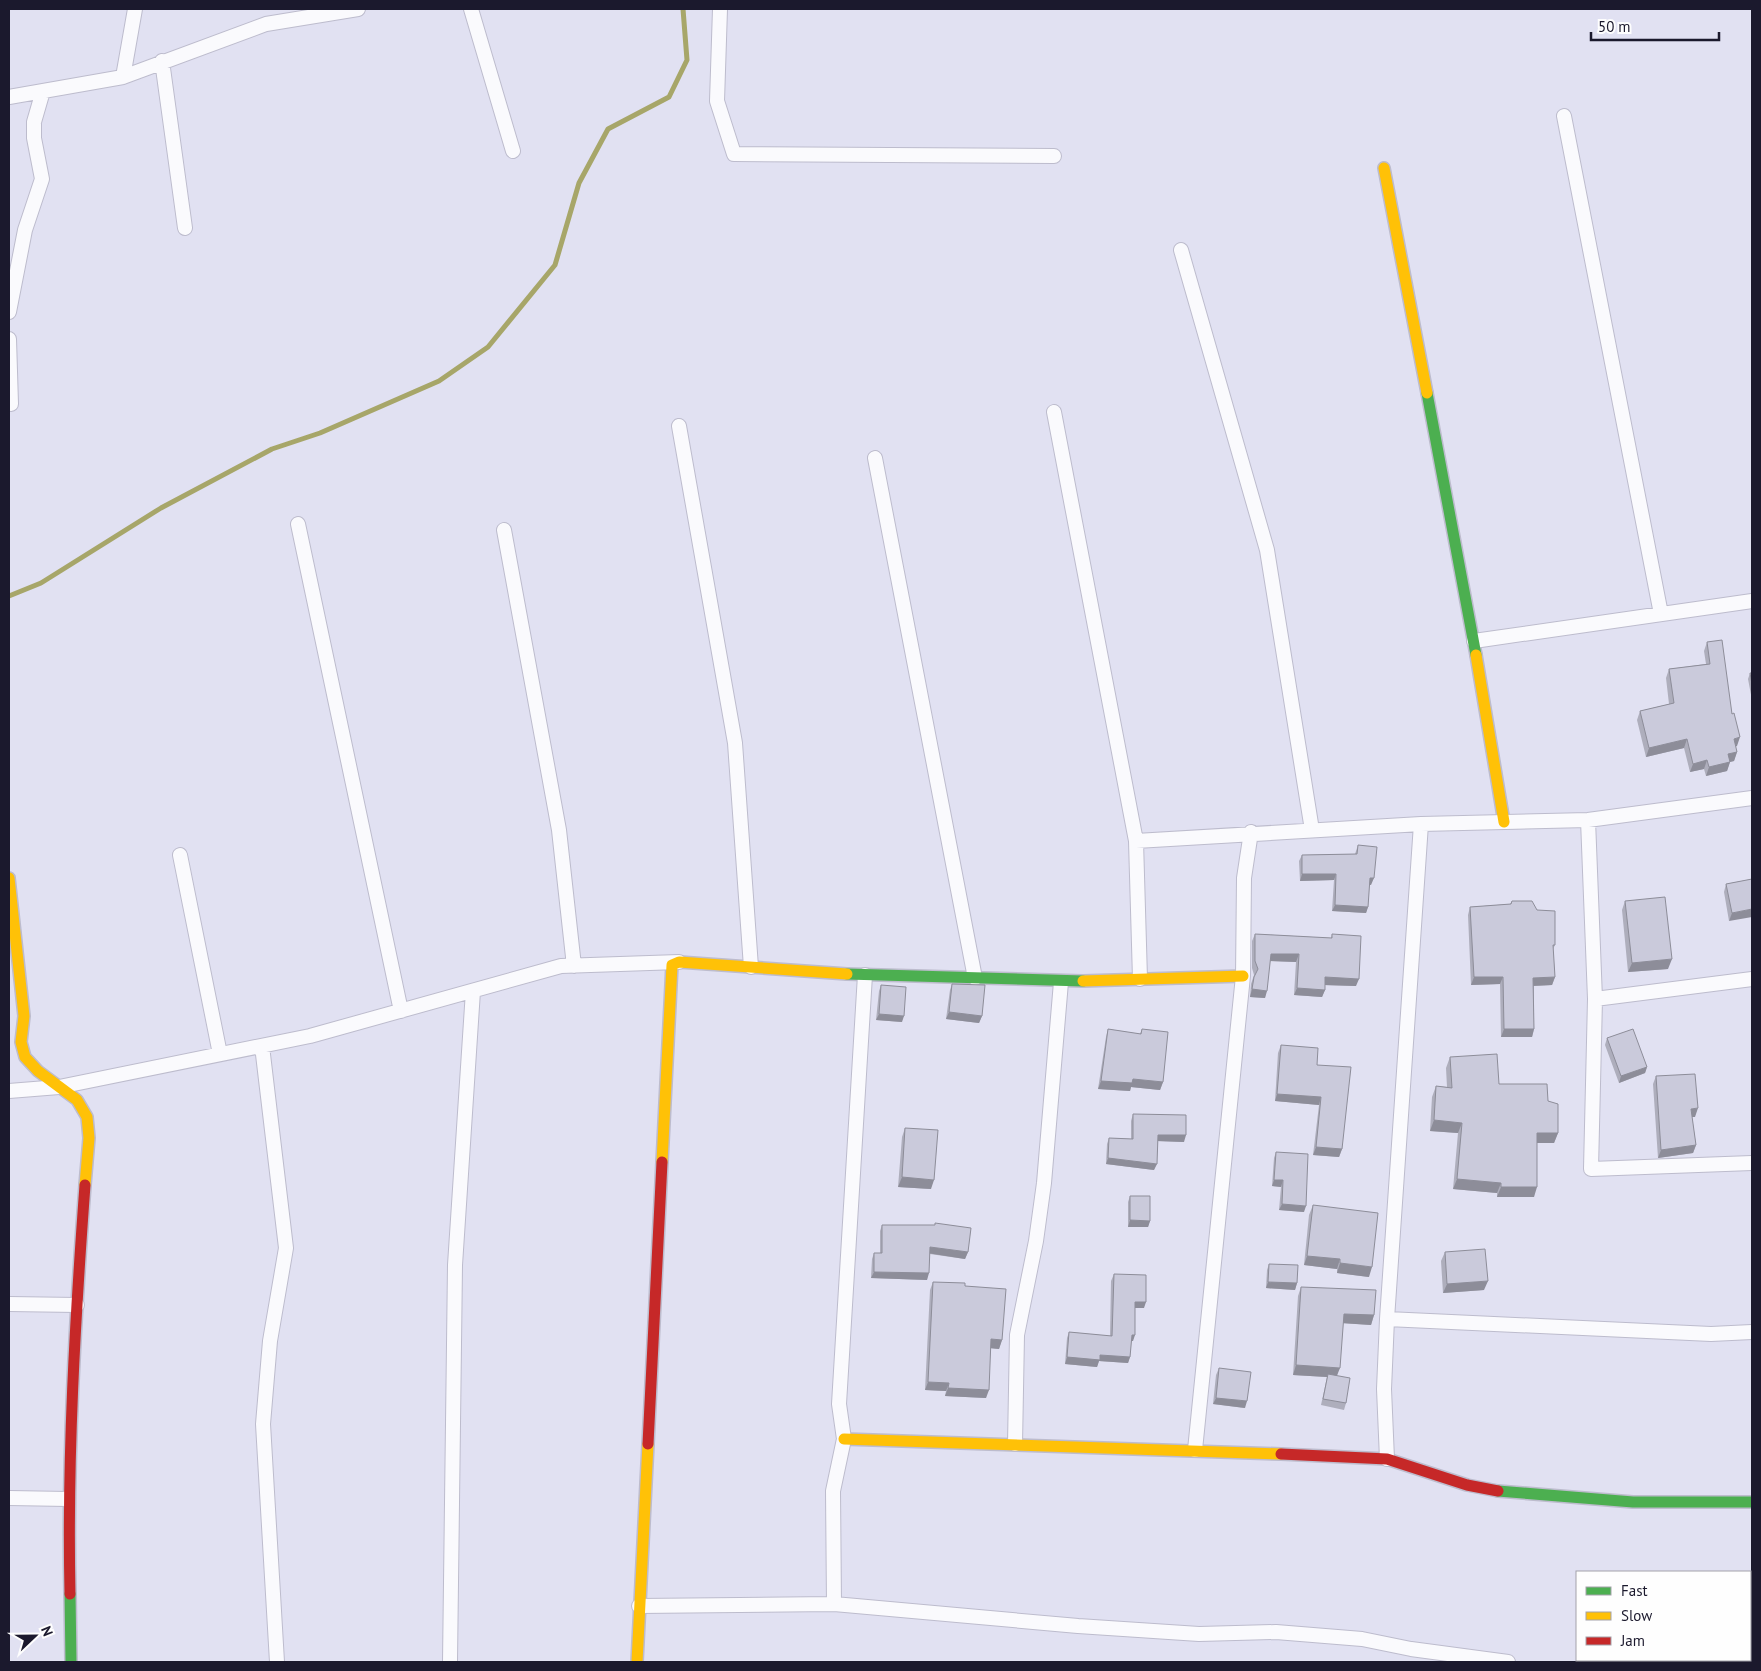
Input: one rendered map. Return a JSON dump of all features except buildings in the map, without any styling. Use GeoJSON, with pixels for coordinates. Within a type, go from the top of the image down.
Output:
{"type":"FeatureCollection","features":[{"type":"Feature","properties":{"kind":"street"},"geometry":{"type":"LineString","coordinates":[[123,77],[134,9]]}},
{"type":"Feature","properties":{"kind":"street"},"geometry":{"type":"LineString","coordinates":[[9,97],[123,77],[266,24],[358,9]]}},
{"type":"Feature","properties":{"kind":"street"},"geometry":{"type":"LineString","coordinates":[[472,9],[513,151]]}},
{"type":"Feature","properties":{"kind":"street"},"geometry":{"type":"LineString","coordinates":[[720,9],[716,100],[734,154],[1054,156]]}},
{"type":"Feature","properties":{"kind":"street"},"geometry":{"type":"LineString","coordinates":[[162,61],[185,228]]}},
{"type":"Feature","properties":{"kind":"street"},"geometry":{"type":"LineString","coordinates":[[9,312],[25,230],[42,179],[34,138],[34,122],[44,91]]}},
{"type":"Feature","properties":{"kind":"street"},"geometry":{"type":"LineString","coordinates":[[1564,116],[1661,614]]}},
{"type":"Feature","properties":{"kind":"street"},"geometry":{"type":"LineString","coordinates":[[1384,168],[1474,641],[1504,822]]}},
{"type":"Feature","properties":{"kind":"street"},"geometry":{"type":"LineString","coordinates":[[1181,250],[1266,550],[1312,830]]}},
{"type":"Feature","properties":{"kind":"street"},"geometry":{"type":"LineString","coordinates":[[9,339],[11,404]]}},
{"type":"Feature","properties":{"kind":"street"},"geometry":{"type":"LineString","coordinates":[[1054,412],[1136,841],[1140,979]]}},
{"type":"Feature","properties":{"kind":"street"},"geometry":{"type":"LineString","coordinates":[[679,426],[735,743],[751,967]]}},
{"type":"Feature","properties":{"kind":"street"},"geometry":{"type":"LineString","coordinates":[[875,458],[975,978]]}},
{"type":"Feature","properties":{"kind":"street"},"geometry":{"type":"LineString","coordinates":[[298,524],[401,1011]]}},
{"type":"Feature","properties":{"kind":"street"},"geometry":{"type":"LineString","coordinates":[[504,530],[559,830],[574,966]]}},
{"type":"Feature","properties":{"kind":"street"},"geometry":{"type":"LineString","coordinates":[[1474,641],[1752,601]]}},
{"type":"Feature","properties":{"kind":"street"},"geometry":{"type":"LineString","coordinates":[[1136,841],[1252,832],[1421,824],[1588,820],[1752,798]]}},
{"type":"Feature","properties":{"kind":"street"},"geometry":{"type":"LineString","coordinates":[[1588,820],[1595,998],[1591,1169],[1752,1163]]}},
{"type":"Feature","properties":{"kind":"street"},"geometry":{"type":"LineString","coordinates":[[1387,1459],[1384,1390],[1387,1319],[1421,824]]}},
{"type":"Feature","properties":{"kind":"street"},"geometry":{"type":"LineString","coordinates":[[1195,1450],[1243,976],[1244,878],[1252,832]]}},
{"type":"Feature","properties":{"kind":"street"},"geometry":{"type":"LineString","coordinates":[[180,855],[220,1054]]}},
{"type":"Feature","properties":{"kind":"street"},"geometry":{"type":"LineString","coordinates":[[9,878],[24,1016],[21,1042],[25,1057],[38,1071],[77,1100],[87,1117],[89,1138],[77,1305],[68,1499],[72,1662]]}},
{"type":"Feature","properties":{"kind":"street"},"geometry":{"type":"LineString","coordinates":[[637,1662],[671,971],[672,965],[679,962]]}},
{"type":"Feature","properties":{"kind":"street"},"geometry":{"type":"LineString","coordinates":[[9,1091],[59,1087],[310,1036],[561,966],[679,962],[865,975],[1061,982],[1243,976]]}},
{"type":"Feature","properties":{"kind":"street"},"geometry":{"type":"LineString","coordinates":[[834,1604],[834,1491],[844,1439],[840,1404],[865,975]]}},
{"type":"Feature","properties":{"kind":"street"},"geometry":{"type":"LineString","coordinates":[[1595,998],[1752,979]]}},
{"type":"Feature","properties":{"kind":"street"},"geometry":{"type":"LineString","coordinates":[[1015,1444],[1017,1335],[1036,1241],[1044,1183],[1061,982]]}},
{"type":"Feature","properties":{"kind":"street"},"geometry":{"type":"LineString","coordinates":[[450,1662],[455,1264],[473,991]]}},
{"type":"Feature","properties":{"kind":"street"},"geometry":{"type":"LineString","coordinates":[[262,1046],[286,1248],[270,1341],[263,1424],[277,1662]]}},
{"type":"Feature","properties":{"kind":"street"},"geometry":{"type":"LineString","coordinates":[[9,1304],[77,1305]]}},
{"type":"Feature","properties":{"kind":"street"},"geometry":{"type":"LineString","coordinates":[[1387,1319],[1711,1334],[1752,1332]]}},
{"type":"Feature","properties":{"kind":"street"},"geometry":{"type":"LineString","coordinates":[[844,1439],[1195,1450],[1387,1459],[1467,1485],[1503,1492],[1633,1502],[1752,1502]]}},
{"type":"Feature","properties":{"kind":"street"},"geometry":{"type":"LineString","coordinates":[[9,1498],[68,1499]]}},
{"type":"Feature","properties":{"kind":"street"},"geometry":{"type":"LineString","coordinates":[[639,1606],[834,1604],[1087,1627],[1199,1634],[1276,1632],[1362,1639],[1411,1649],[1508,1662]]}},
{"type":"Feature","properties":{"kind":"waterway"},"geometry":{"type":"LineString","coordinates":[[9,596],[41,583],[161,508],[272,449],[320,433],[439,381],[488,347],[555,265],[579,183],[608,129],[669,97],[687,60],[683,9]]}},
{"type":"Feature","properties":{"kind":"traffic: fast"},"geometry":{"type":"LineString","coordinates":[[1427,393],[1476,655]]}},
{"type":"Feature","properties":{"kind":"traffic: fast"},"geometry":{"type":"LineString","coordinates":[[847,974],[1083,981]]}},
{"type":"Feature","properties":{"kind":"traffic: fast"},"geometry":{"type":"LineString","coordinates":[[1498,1491],[1633,1502],[1752,1502]]}},
{"type":"Feature","properties":{"kind":"traffic: fast"},"geometry":{"type":"LineString","coordinates":[[70,1594],[71,1662]]}},
{"type":"Feature","properties":{"kind":"traffic: slow"},"geometry":{"type":"LineString","coordinates":[[1384,168],[1427,393]]}},
{"type":"Feature","properties":{"kind":"traffic: slow"},"geometry":{"type":"LineString","coordinates":[[1476,655],[1504,822]]}},
{"type":"Feature","properties":{"kind":"traffic: slow"},"geometry":{"type":"LineString","coordinates":[[9,878],[24,1016],[21,1042],[25,1057],[38,1071],[77,1100],[87,1117],[89,1138],[85,1185]]}},
{"type":"Feature","properties":{"kind":"traffic: slow"},"geometry":{"type":"LineString","coordinates":[[662,1162],[672,965],[679,962],[847,974]]}},
{"type":"Feature","properties":{"kind":"traffic: slow"},"geometry":{"type":"LineString","coordinates":[[1083,981],[1243,976]]}},
{"type":"Feature","properties":{"kind":"traffic: slow"},"geometry":{"type":"LineString","coordinates":[[844,1439],[1281,1454]]}},
{"type":"Feature","properties":{"kind":"traffic: slow"},"geometry":{"type":"LineString","coordinates":[[637,1662],[648,1444]]}},
{"type":"Feature","properties":{"kind":"traffic: jam"},"geometry":{"type":"LineString","coordinates":[[648,1444],[662,1162]]}},
{"type":"Feature","properties":{"kind":"traffic: jam"},"geometry":{"type":"LineString","coordinates":[[70,1594],[69,1543],[73,1390],[85,1185]]}},
{"type":"Feature","properties":{"kind":"traffic: jam"},"geometry":{"type":"LineString","coordinates":[[1281,1454],[1387,1459],[1467,1485],[1498,1491]]}}]}
